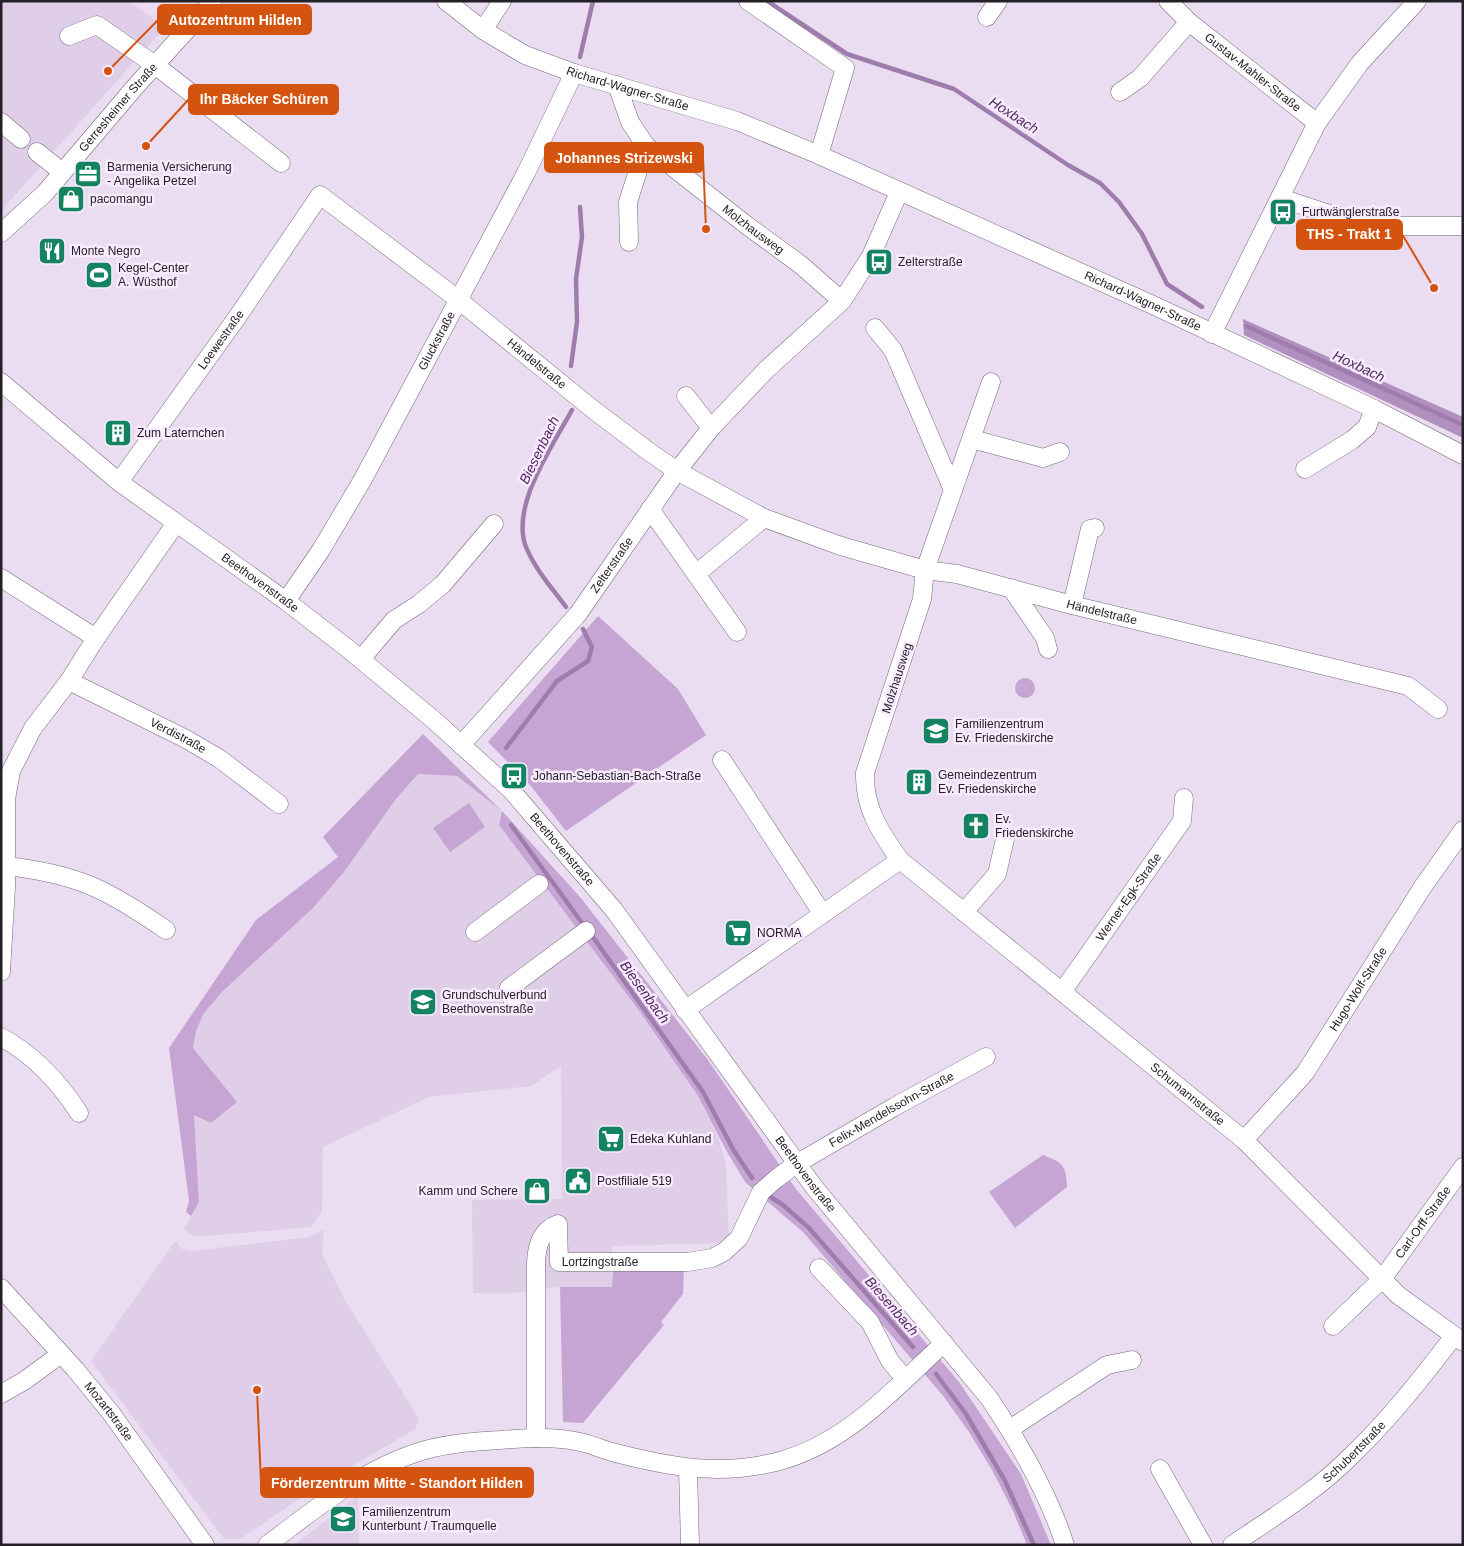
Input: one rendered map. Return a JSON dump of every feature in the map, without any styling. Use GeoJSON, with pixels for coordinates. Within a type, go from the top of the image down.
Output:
{"type":"FeatureCollection","features":[{"type":"Feature","properties":{"kind":"street","name":"Gerresheimer Straße"},"geometry":{"type":"LineString","coordinates":[[1,233],[45,193],[154,65],[213,1]]}},
{"type":"Feature","properties":{"kind":"street","name":"Richard-Wagner-Straße"},"geometry":{"type":"LineString","coordinates":[[446,1],[483,30],[525,55],[574,73],[737,121],[819,155],[1155,306],[1374,409],[1463,455]]}},
{"type":"Feature","properties":{"kind":"street"},"geometry":{"type":"LineString","coordinates":[[483,30],[502,1]]}},
{"type":"Feature","properties":{"kind":"street"},"geometry":{"type":"LineString","coordinates":[[748,1],[845,68],[819,155]]}},
{"type":"Feature","properties":{"kind":"street"},"geometry":{"type":"LineString","coordinates":[[987,17],[998,1]]}},
{"type":"Feature","properties":{"kind":"street","name":"Gustav-Mahler-Straße"},"geometry":{"type":"LineString","coordinates":[[1168,1],[1189,22],[1317,123]]}},
{"type":"Feature","properties":{"kind":"street"},"geometry":{"type":"LineString","coordinates":[[1212,334],[1317,123],[1360,63],[1417,1]]}},
{"type":"Feature","properties":{"kind":"street"},"geometry":{"type":"LineString","coordinates":[[1120,92],[1140,78],[1189,22]]}},
{"type":"Feature","properties":{"kind":"street"},"geometry":{"type":"LineString","coordinates":[[69,36],[98,25],[154,65],[281,163]]}},
{"type":"Feature","properties":{"kind":"street","name":"Gluckstraße"},"geometry":{"type":"LineString","coordinates":[[286,601],[320,550],[363,479],[526,173],[574,73]]}},
{"type":"Feature","properties":{"kind":"street","name":"Molzhausweg"},"geometry":{"type":"LineString","coordinates":[[617,85],[630,122],[646,146],[745,224],[801,265],[842,300]]}},
{"type":"Feature","properties":{"kind":"street"},"geometry":{"type":"LineString","coordinates":[[1,122],[21,139]]}},
{"type":"Feature","properties":{"kind":"street"},"geometry":{"type":"LineString","coordinates":[[629,242],[628,202],[646,146]]}},
{"type":"Feature","properties":{"kind":"street"},"geometry":{"type":"LineString","coordinates":[[37,152],[62,172]]}},
{"type":"Feature","properties":{"kind":"street","name":"Zelterstraße"},"geometry":{"type":"LineString","coordinates":[[461,745],[578,614],[677,470],[711,428],[766,370],[842,300],[872,256],[899,192]]}},
{"type":"Feature","properties":{"kind":"street","name":"Händelstraße"},"geometry":{"type":"LineString","coordinates":[[320,195],[459,300],[595,411],[677,470],[764,518],[840,546],[925,570],[957,574],[1072,605],[1408,686],[1438,709]]}},
{"type":"Feature","properties":{"kind":"street","name":"Loewestraße"},"geometry":{"type":"LineString","coordinates":[[119,482],[238,316],[320,195]]}},
{"type":"Feature","properties":{"kind":"street"},"geometry":{"type":"LineString","coordinates":[[1280,198],[1329,214],[1398,226],[1463,226]]}},
{"type":"Feature","properties":{"kind":"street"},"geometry":{"type":"LineString","coordinates":[[875,328],[893,350],[953,490]]}},
{"type":"Feature","properties":{"kind":"street","name":"Beethovenstraße"},"geometry":{"type":"LineString","coordinates":[[1,382],[119,482],[286,601],[361,659],[511,790],[614,910],[796,1164],[875,1262],[990,1398],[1010,1428],[1046,1496],[1065,1545]]}},
{"type":"Feature","properties":{"kind":"street","name":"Molzhausweg"},"geometry":{"type":"LineString","coordinates":[[900,860],[877,827],[868,807],[865,773],[922,599],[925,570],[991,382]]}},
{"type":"Feature","properties":{"kind":"street"},"geometry":{"type":"LineString","coordinates":[[686,396],[711,428]]}},
{"type":"Feature","properties":{"kind":"street"},"geometry":{"type":"LineString","coordinates":[[1305,469],[1352,440],[1367,427],[1374,409]]}},
{"type":"Feature","properties":{"kind":"street"},"geometry":{"type":"LineString","coordinates":[[972,439],[1043,458],[1060,452]]}},
{"type":"Feature","properties":{"kind":"street"},"geometry":{"type":"LineString","coordinates":[[650,509],[737,632]]}},
{"type":"Feature","properties":{"kind":"street"},"geometry":{"type":"LineString","coordinates":[[696,574],[764,518]]}},
{"type":"Feature","properties":{"kind":"street"},"geometry":{"type":"LineString","coordinates":[[1,972],[6,866],[6,768],[33,728],[69,681],[96,638],[176,523]]}},
{"type":"Feature","properties":{"kind":"street"},"geometry":{"type":"LineString","coordinates":[[361,659],[394,620],[419,604],[443,584],[494,524]]}},
{"type":"Feature","properties":{"kind":"street"},"geometry":{"type":"LineString","coordinates":[[1072,605],[1090,529],[1095,528]]}},
{"type":"Feature","properties":{"kind":"street"},"geometry":{"type":"LineString","coordinates":[[1,578],[96,638]]}},
{"type":"Feature","properties":{"kind":"street"},"geometry":{"type":"LineString","coordinates":[[1011,588],[1045,638],[1048,649]]}},
{"type":"Feature","properties":{"kind":"street","name":"Verdistraße"},"geometry":{"type":"LineString","coordinates":[[69,681],[186,739],[220,759],[279,804]]}},
{"type":"Feature","properties":{"kind":"street"},"geometry":{"type":"LineString","coordinates":[[722,760],[822,913]]}},
{"type":"Feature","properties":{"kind":"street","name":"Werner-Egk-Straße"},"geometry":{"type":"LineString","coordinates":[[1062,992],[1182,821],[1184,798]]}},
{"type":"Feature","properties":{"kind":"street","name":"Hugo-Wolf-Straße"},"geometry":{"type":"LineString","coordinates":[[1244,1140],[1305,1073],[1422,888],[1463,830]]}},
{"type":"Feature","properties":{"kind":"street"},"geometry":{"type":"LineString","coordinates":[[964,912],[997,874],[1005,839]]}},
{"type":"Feature","properties":{"kind":"street"},"geometry":{"type":"LineString","coordinates":[[685,1010],[900,860]]}},
{"type":"Feature","properties":{"kind":"street","name":"Schumannstraße"},"geometry":{"type":"LineString","coordinates":[[900,860],[1244,1140],[1398,1295],[1459,1339]]}},
{"type":"Feature","properties":{"kind":"street"},"geometry":{"type":"LineString","coordinates":[[6,866],[58,874],[103,890],[166,930]]}},
{"type":"Feature","properties":{"kind":"street"},"geometry":{"type":"LineString","coordinates":[[475,932],[539,884]]}},
{"type":"Feature","properties":{"kind":"street"},"geometry":{"type":"LineString","coordinates":[[513,1002],[509,988],[586,931]]}},
{"type":"Feature","properties":{"kind":"street"},"geometry":{"type":"LineString","coordinates":[[1,1036],[32,1057],[68,1096],[79,1114]]}},
{"type":"Feature","properties":{"kind":"street","name":"Felix-Mendelssohn-Straße"},"geometry":{"type":"LineString","coordinates":[[796,1164],[894,1106],[986,1057]]}},
{"type":"Feature","properties":{"kind":"street","name":"Lortzingstraße"},"geometry":{"type":"LineString","coordinates":[[536,1438],[536,1262],[538,1245],[545,1231],[558,1224],[559,1262],[688,1262],[712,1258],[732,1247],[739,1238],[761,1192],[796,1164]]}},
{"type":"Feature","properties":{"kind":"street","name":"Carl-Orff-Straße"},"geometry":{"type":"LineString","coordinates":[[1333,1326],[1383,1278],[1463,1168]]}},
{"type":"Feature","properties":{"kind":"street"},"geometry":{"type":"LineString","coordinates":[[820,1268],[870,1322],[890,1361],[905,1380]]}},
{"type":"Feature","properties":{"kind":"street","name":"Mozartstraße"},"geometry":{"type":"LineString","coordinates":[[1,1288],[111,1413],[205,1545]]}},
{"type":"Feature","properties":{"kind":"street","name":"Schubertstraße"},"geometry":{"type":"LineString","coordinates":[[1236,1543],[1303,1496],[1348,1459],[1397,1409],[1459,1339]]}},
{"type":"Feature","properties":{"kind":"street"},"geometry":{"type":"LineString","coordinates":[[267,1545],[348,1486],[407,1456],[452,1444],[536,1438],[582,1442],[638,1459],[688,1469],[750,1467],[800,1454],[849,1428],[944,1344]]}},
{"type":"Feature","properties":{"kind":"street"},"geometry":{"type":"LineString","coordinates":[[1,1394],[24,1381],[61,1354]]}},
{"type":"Feature","properties":{"kind":"street"},"geometry":{"type":"LineString","coordinates":[[1010,1428],[1107,1365],[1132,1360]]}},
{"type":"Feature","properties":{"kind":"street"},"geometry":{"type":"LineString","coordinates":[[688,1469],[690,1545]]}},
{"type":"Feature","properties":{"kind":"street"},"geometry":{"type":"LineString","coordinates":[[1160,1469],[1204,1545]]}},
{"type":"Feature","properties":{"kind":"shaded area"},"geometry":{"type":"Polygon","coordinates":[[[1,1],[129,1],[165,27],[1,211],[1,1]]]}},
{"type":"Feature","properties":{"kind":"shaded area"},"geometry":{"type":"Polygon","coordinates":[[[1243,319],[1463,417],[1463,438],[1244,335],[1243,319]]]}},
{"type":"Feature","properties":{"kind":"shaded area"},"geometry":{"type":"Polygon","coordinates":[[[598,616],[678,689],[706,735],[566,831],[530,785],[488,742],[598,616]]]}},
{"type":"Feature","properties":{"kind":"shaded area"},"geometry":{"type":"Polygon","coordinates":[[[1025,678],[1032,681],[1035,688],[1032,695],[1025,698],[1018,695],[1015,688],[1018,681],[1025,678]]]}},
{"type":"Feature","properties":{"kind":"shaded area"},"geometry":{"type":"Polygon","coordinates":[[[423,734],[502,811],[457,776],[418,774],[396,799],[344,872],[313,908],[223,991],[204,1013],[196,1031],[193,1048],[237,1102],[211,1123],[194,1115],[199,1202],[191,1216],[186,1212],[189,1201],[169,1048],[256,920],[338,857],[323,837],[423,734]]]}},
{"type":"Feature","properties":{"kind":"shaded area","name":"Grundschulverbund Beethovenstraße"},"geometry":{"type":"Polygon","coordinates":[[[418,774],[457,776],[502,811],[499,825],[640,1012],[698,1096],[717,1134],[726,1163],[729,1243],[612,1246],[612,1287],[560,1287],[512,1293],[473,1293],[472,1200],[562,1199],[561,1066],[531,1086],[429,1097],[323,1147],[322,1212],[311,1227],[195,1237],[184,1229],[199,1202],[194,1114],[237,1102],[193,1048],[196,1031],[204,1013],[223,991],[313,908],[344,872],[396,799],[418,774]]]}},
{"type":"Feature","properties":{"kind":"shaded area"},"geometry":{"type":"Polygon","coordinates":[[[469,803],[485,827],[450,852],[433,828],[469,803]]]}},
{"type":"Feature","properties":{"kind":"shaded area"},"geometry":{"type":"Polygon","coordinates":[[[502,811],[580,897],[708,1060],[796,1189],[959,1382],[1021,1474],[1051,1545],[1027,1545],[1013,1511],[992,1470],[969,1432],[944,1397],[804,1233],[745,1182],[698,1096],[640,1012],[499,825],[502,811]]]}},
{"type":"Feature","properties":{"kind":"shaded area"},"geometry":{"type":"Polygon","coordinates":[[[1043,1155],[1055,1160],[1062,1166],[1066,1174],[1067,1187],[1015,1228],[989,1192],[1043,1155]]]}},
{"type":"Feature","properties":{"kind":"shaded area"},"geometry":{"type":"Polygon","coordinates":[[[324,1230],[322,1254],[345,1300],[419,1419],[415,1429],[314,1489],[240,1539],[224,1539],[91,1361],[175,1241],[182,1249],[192,1251],[308,1237],[324,1230]]]}},
{"type":"Feature","properties":{"kind":"shaded area"},"geometry":{"type":"Polygon","coordinates":[[[613,1268],[684,1268],[683,1294],[661,1322],[664,1325],[583,1423],[563,1422],[560,1287],[612,1287],[613,1268]]]}},
{"type":"Feature","properties":{"kind":"shaded area","name":"Familienzentrum Kunterbunt / Traumquelle"},"geometry":{"type":"Polygon","coordinates":[[[358,1495],[359,1545],[295,1545],[298,1542],[358,1495]]]}},
{"type":"Feature","properties":{"kind":"waterway","name":"Biesenbach"},"geometry":{"type":"LineString","coordinates":[[580,57],[593,1]]}},
{"type":"Feature","properties":{"kind":"waterway","name":"Hoxbach"},"geometry":{"type":"LineString","coordinates":[[767,1],[847,54],[954,89],[1068,165],[1100,183],[1119,202],[1142,234],[1167,284],[1202,307]]}},
{"type":"Feature","properties":{"kind":"waterway","name":"Biesenbach"},"geometry":{"type":"LineString","coordinates":[[571,366],[577,322],[576,279],[582,237],[580,207]]}},
{"type":"Feature","properties":{"kind":"waterway","name":"Hoxbach"},"geometry":{"type":"LineString","coordinates":[[1246,326],[1463,425]]}},
{"type":"Feature","properties":{"kind":"waterway","name":"Biesenbach"},"geometry":{"type":"LineString","coordinates":[[566,607],[534,563],[526,547],[523,531],[524,513],[536,476],[572,410]]}},
{"type":"Feature","properties":{"kind":"waterway","name":"Biesenbach"},"geometry":{"type":"LineString","coordinates":[[506,748],[557,681],[588,661],[592,647],[583,629]]}},
{"type":"Feature","properties":{"kind":"waterway","name":"Biesenbach"},"geometry":{"type":"LineString","coordinates":[[511,825],[585,927]]}},
{"type":"Feature","properties":{"kind":"waterway","name":"Biesenbach"},"geometry":{"type":"LineString","coordinates":[[590,933],[703,1092],[734,1151],[752,1178]]}},
{"type":"Feature","properties":{"kind":"waterway","name":"Biesenbach"},"geometry":{"type":"LineString","coordinates":[[769,1196],[783,1205],[809,1228],[913,1347]]}},
{"type":"Feature","properties":{"kind":"waterway","name":"Biesenbach"},"geometry":{"type":"LineString","coordinates":[[936,1374],[966,1414],[1005,1481],[1034,1545]]}},
{"type":"Feature","properties":{"kind":"place","name":"Autozentrum Hilden"},"geometry":{"type":"Point","coordinates":[108,71]}},
{"type":"Feature","properties":{"kind":"place","name":"Ihr Bäcker Schüren"},"geometry":{"type":"Point","coordinates":[146,146]}},
{"type":"Feature","properties":{"kind":"place","name":"Barmenia Versicherung - Angelika Petzel"},"geometry":{"type":"Point","coordinates":[88,174]}},
{"type":"Feature","properties":{"kind":"place","name":"pacomangu"},"geometry":{"type":"Point","coordinates":[71,199]}},
{"type":"Feature","properties":{"kind":"place","name":"Furtwänglerstraße"},"geometry":{"type":"Point","coordinates":[1283,212]}},
{"type":"Feature","properties":{"kind":"place","name":"Johannes Strizewski"},"geometry":{"type":"Point","coordinates":[706,229]}},
{"type":"Feature","properties":{"kind":"place","name":"Monte Negro"},"geometry":{"type":"Point","coordinates":[52,251]}},
{"type":"Feature","properties":{"kind":"place","name":"Zelterstraße"},"geometry":{"type":"Point","coordinates":[879,262]}},
{"type":"Feature","properties":{"kind":"place","name":"Kegel-Center A. Wüsthof"},"geometry":{"type":"Point","coordinates":[99,275]}},
{"type":"Feature","properties":{"kind":"place","name":"THS - Trakt 1"},"geometry":{"type":"Point","coordinates":[1434,288]}},
{"type":"Feature","properties":{"kind":"place","name":"Zum Laternchen"},"geometry":{"type":"Point","coordinates":[118,433]}},
{"type":"Feature","properties":{"kind":"place","name":"Familienzentrum Ev. Friedenskirche"},"geometry":{"type":"Point","coordinates":[936,731]}},
{"type":"Feature","properties":{"kind":"place","name":"Johann-Sebastian-Bach-Straße"},"geometry":{"type":"Point","coordinates":[514,776]}},
{"type":"Feature","properties":{"kind":"place","name":"Gemeindezentrum Ev. Friedenskirche"},"geometry":{"type":"Point","coordinates":[919,782]}},
{"type":"Feature","properties":{"kind":"place","name":"Ev. Friedenskirche"},"geometry":{"type":"Point","coordinates":[976,826]}},
{"type":"Feature","properties":{"kind":"place","name":"NORMA"},"geometry":{"type":"Point","coordinates":[738,933]}},
{"type":"Feature","properties":{"kind":"place","name":"Grundschulverbund Beethovenstraße"},"geometry":{"type":"Point","coordinates":[423,1002]}},
{"type":"Feature","properties":{"kind":"place","name":"Edeka Kuhland"},"geometry":{"type":"Point","coordinates":[611,1139]}},
{"type":"Feature","properties":{"kind":"place","name":"Postfiliale 519"},"geometry":{"type":"Point","coordinates":[578,1181]}},
{"type":"Feature","properties":{"kind":"place","name":"Kamm und Schere"},"geometry":{"type":"Point","coordinates":[537,1191]}},
{"type":"Feature","properties":{"kind":"place","name":"Förderzentrum Mitte - Standort Hilden"},"geometry":{"type":"Point","coordinates":[257,1390]}},
{"type":"Feature","properties":{"kind":"place","name":"Familienzentrum Kunterbunt / Traumquelle"},"geometry":{"type":"Point","coordinates":[343,1519]}}]}
